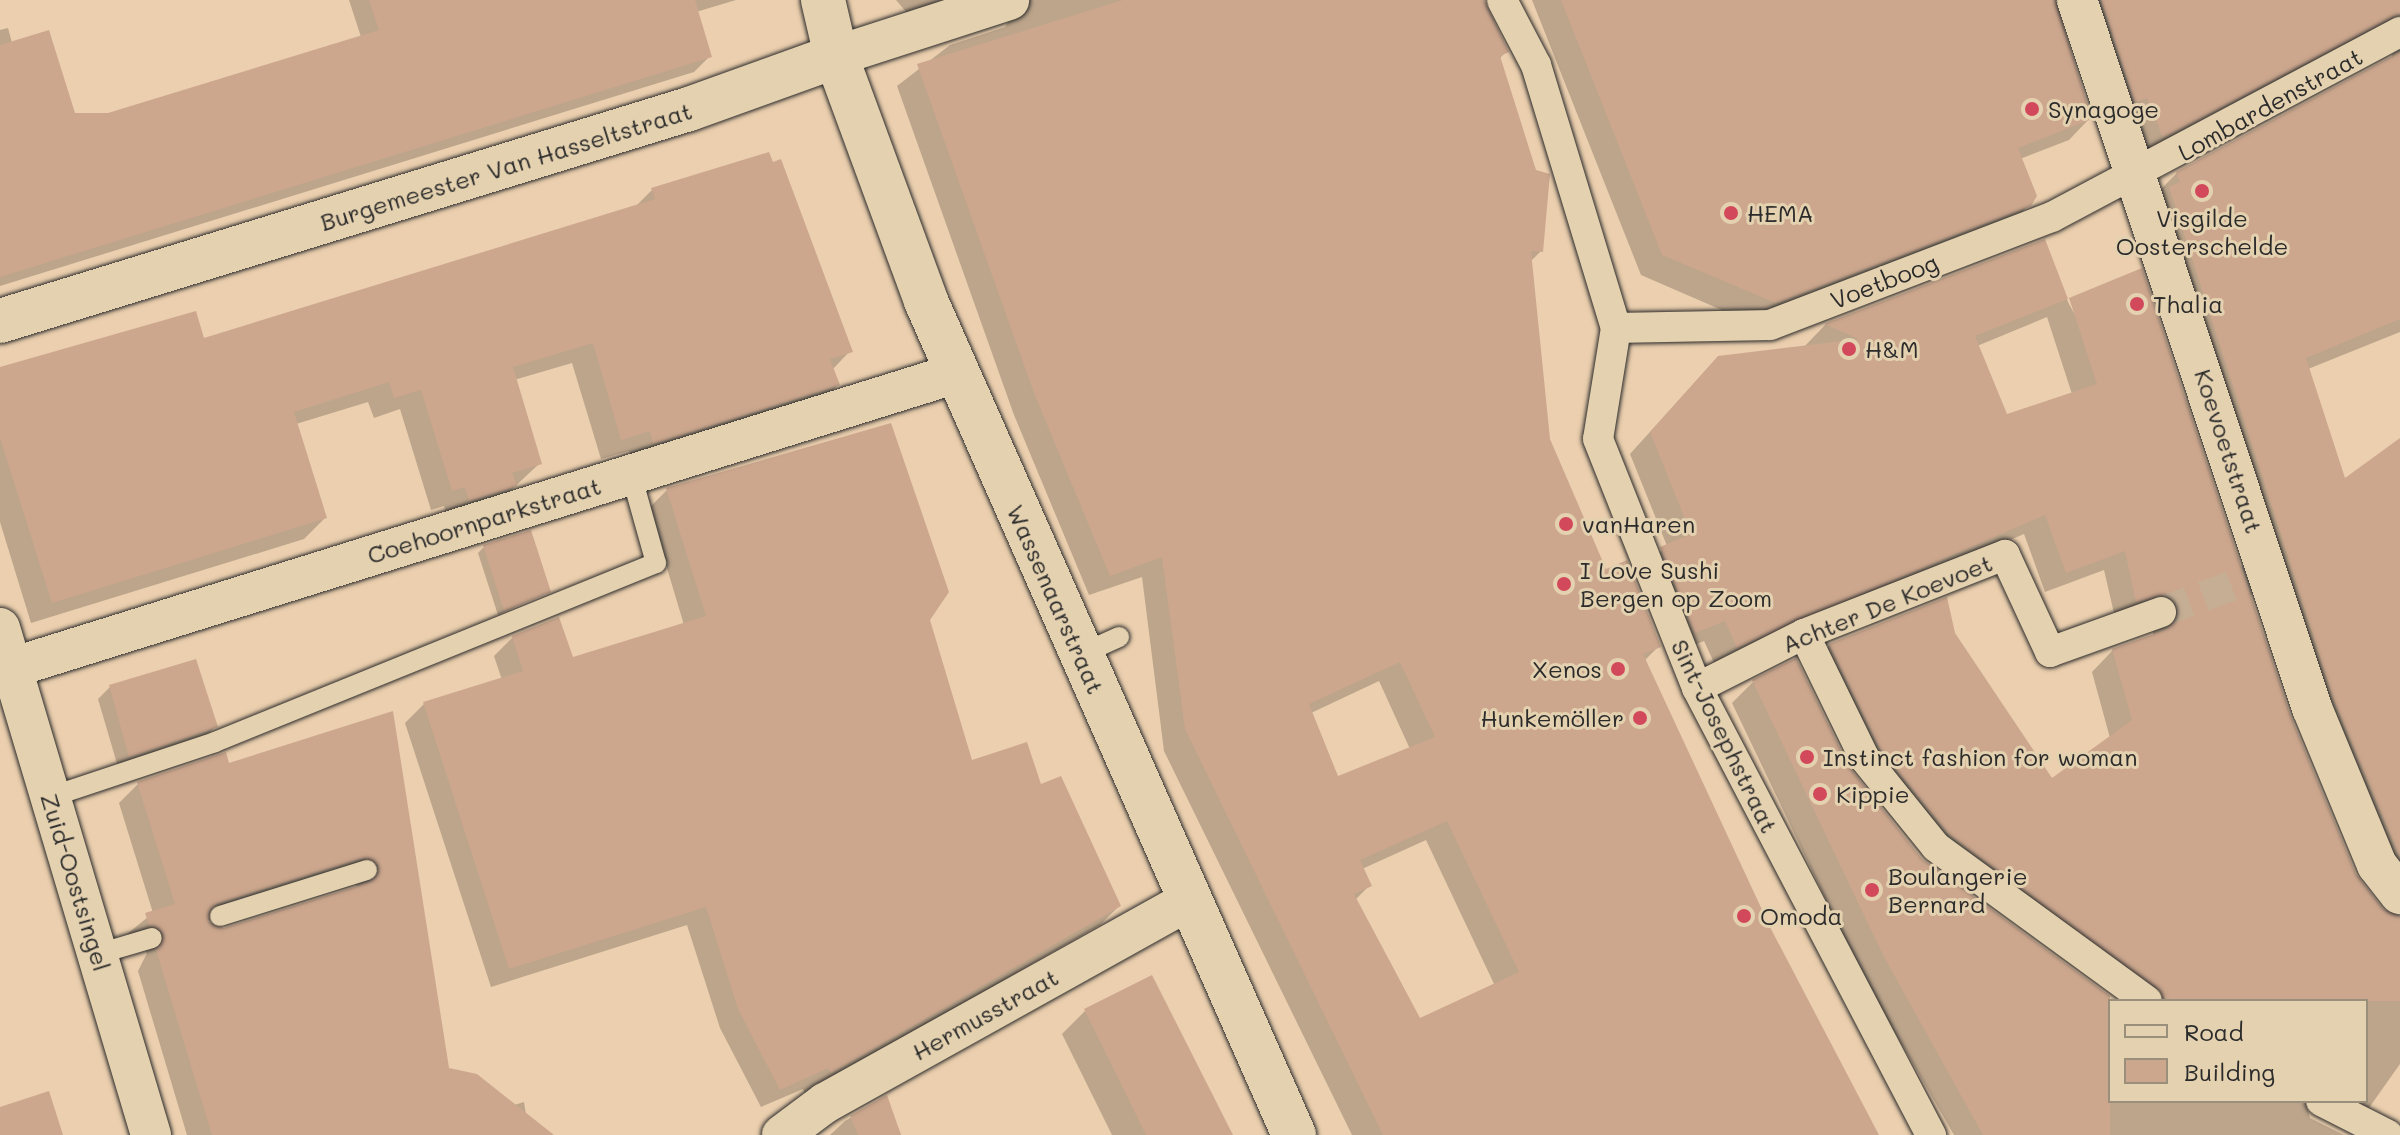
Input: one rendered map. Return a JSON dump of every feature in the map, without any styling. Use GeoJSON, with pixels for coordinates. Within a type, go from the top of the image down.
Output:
{"type":"FeatureCollection","features":[{"type":"Feature","properties":{"kind":"street","name":"Wassenaarstraat"},"geometry":{"type":"LineString","coordinates":[[823,0],[836,56],[957,373],[1079,655],[1191,899],[1294,1135]]}},
{"type":"Feature","properties":{"kind":"street","name":"Burgemeester Van Hasseltstraat"},"geometry":{"type":"LineString","coordinates":[[0,321],[689,109],[836,56],[1009,0]]}},
{"type":"Feature","properties":{"kind":"street","name":"Sint-Josephstraat"},"geometry":{"type":"LineString","coordinates":[[1502,0],[1536,65],[1616,328],[1598,439],[1697,688],[1931,1135]]}},
{"type":"Feature","properties":{"kind":"street","name":"Koevoetstraat"},"geometry":{"type":"LineString","coordinates":[[2077,0],[2139,175],[2258,576],[2377,865],[2400,894]]}},
{"type":"Feature","properties":{"kind":"street","name":"Lombardenstraat"},"geometry":{"type":"LineString","coordinates":[[2139,175],[2400,32]]}},
{"type":"Feature","properties":{"kind":"street","name":"Voetboog"},"geometry":{"type":"LineString","coordinates":[[1616,328],[1770,325],[2052,217],[2139,175]]}},
{"type":"Feature","properties":{"kind":"street","name":"Coehoornparkstraat"},"geometry":{"type":"LineString","coordinates":[[11,668],[957,373]]}},
{"type":"Feature","properties":{"kind":"street","name":"Achter De Koevoet"},"geometry":{"type":"LineString","coordinates":[[1697,688],[1804,634],[2005,555],[2050,652],[2161,612]]}},
{"type":"Feature","properties":{"kind":"street","name":"Zuid-Oostsingel"},"geometry":{"type":"LineString","coordinates":[[0,628],[151,1135]]}},
{"type":"Feature","properties":{"kind":"street"},"geometry":{"type":"LineString","coordinates":[[1804,634],[1865,759],[1936,847],[2144,999]]}},
{"type":"Feature","properties":{"kind":"street","name":"Hermusstraat"},"geometry":{"type":"LineString","coordinates":[[782,1135],[825,1103],[1191,899]]}},
{"type":"Feature","properties":{"kind":"street"},"geometry":{"type":"LineString","coordinates":[[2325,1103],[2388,1135]]}},
{"type":"Feature","properties":{"kind":"lane"},"geometry":{"type":"LineString","coordinates":[[50,797],[215,742],[656,563],[631,474]]}},
{"type":"Feature","properties":{"kind":"lane"},"geometry":{"type":"LineString","coordinates":[[1079,655],[1119,637]]}},
{"type":"Feature","properties":{"kind":"lane"},"geometry":{"type":"LineString","coordinates":[[220,916],[367,870]]}},
{"type":"Feature","properties":{"kind":"lane"},"geometry":{"type":"LineString","coordinates":[[98,954],[152,938]]}},
{"type":"Feature","properties":{"kind":"building"},"geometry":{"type":"Polygon","coordinates":[[[369,0],[695,0],[712,57],[0,277],[0,45],[49,30],[75,113],[108,113],[379,30],[369,0]]]}},
{"type":"Feature","properties":{"kind":"building"},"geometry":{"type":"Polygon","coordinates":[[[1123,0],[1484,0],[1509,52],[1500,56],[1536,170],[1550,174],[1543,252],[1531,251],[1550,439],[1606,569],[1627,560],[1661,647],[1643,654],[1771,929],[1879,1135],[1383,1135],[1185,729],[1162,557],[1110,576],[1034,393],[917,64],[1123,0]],[[1400,662],[1309,704],[1338,776],[1435,737],[1400,662]],[[1447,821],[1360,860],[1372,886],[1354,894],[1420,1018],[1519,972],[1447,821]]]}},
{"type":"Feature","properties":{"kind":"building"},"geometry":{"type":"Polygon","coordinates":[[[1561,0],[2055,0],[2092,119],[2018,148],[2037,196],[2031,206],[1776,303],[1662,255],[1561,0]]]}},
{"type":"Feature","properties":{"kind":"building"},"geometry":{"type":"Polygon","coordinates":[[[2101,0],[2400,0],[2400,14],[2163,138],[2147,98],[2135,102],[2101,0]]]}},
{"type":"Feature","properties":{"kind":"building"},"geometry":{"type":"Polygon","coordinates":[[[2400,52],[2400,319],[2306,358],[2345,478],[2400,438],[2400,857],[2334,700],[2169,187],[2180,182],[2176,172],[2400,52]]]}},
{"type":"Feature","properties":{"kind":"building"},"geometry":{"type":"Polygon","coordinates":[[[769,152],[773,162],[781,159],[853,352],[830,359],[840,385],[653,444],[650,431],[621,440],[593,343],[513,367],[542,464],[512,473],[517,486],[469,501],[465,487],[452,491],[421,390],[394,398],[389,382],[294,412],[327,518],[52,603],[0,438],[0,367],[196,311],[204,338],[655,199],[651,188],[769,152]]]}},
{"type":"Feature","properties":{"kind":"building"},"geometry":{"type":"Polygon","coordinates":[[[2045,239],[2068,299],[1975,336],[2007,414],[2097,384],[2069,298],[2142,268],[2291,717],[2356,874],[2383,909],[2400,916],[2400,1001],[2166,999],[1949,834],[1880,749],[1829,644],[1947,597],[1955,633],[2052,778],[2132,720],[2112,649],[2168,629],[2179,614],[2165,595],[2136,602],[2125,551],[2066,573],[2045,515],[1737,648],[1725,621],[1695,633],[1660,547],[1691,534],[1650,432],[1718,356],[1859,339],[1824,324],[2045,239]]]}},
{"type":"Feature","properties":{"kind":"building"},"geometry":{"type":"Polygon","coordinates":[[[891,423],[949,592],[930,620],[972,760],[1027,742],[1041,784],[1061,776],[1121,906],[831,1073],[828,1068],[780,1090],[738,1009],[706,907],[509,969],[423,702],[523,671],[512,636],[559,617],[573,657],[706,616],[666,488],[891,423]]]}},
{"type":"Feature","properties":{"kind":"building"},"geometry":{"type":"Polygon","coordinates":[[[531,530],[551,592],[504,611],[483,545],[531,530]]]}},
{"type":"Feature","properties":{"kind":"building"},"geometry":{"type":"Polygon","coordinates":[[[1796,658],[1849,767],[1922,859],[2110,996],[2110,1135],[1983,1135],[1883,955],[1752,680],[1796,658]]]}},
{"type":"Feature","properties":{"kind":"building"},"geometry":{"type":"Polygon","coordinates":[[[196,659],[218,727],[129,757],[109,685],[196,659]]]}},
{"type":"Feature","properties":{"kind":"building"},"geometry":{"type":"Polygon","coordinates":[[[393,711],[449,1068],[477,1074],[554,1135],[212,1135],[156,950],[164,934],[149,925],[145,913],[175,904],[137,782],[226,752],[229,763],[393,711]],[[363,858],[216,904],[208,921],[224,928],[371,882],[379,865],[363,858]]]}},
{"type":"Feature","properties":{"kind":"building"},"geometry":{"type":"Polygon","coordinates":[[[1152,975],[1233,1135],[1146,1135],[1084,1009],[1152,975]]]}},
{"type":"Feature","properties":{"kind":"building"},"geometry":{"type":"Polygon","coordinates":[[[49,1091],[63,1135],[0,1135],[0,1107],[49,1091]]]}},
{"type":"Feature","properties":{"kind":"building"},"geometry":{"type":"Polygon","coordinates":[[[887,1095],[901,1135],[858,1135],[850,1116],[887,1095]]]}},
{"type":"Feature","properties":{"kind":"tunnel"},"geometry":{"type":"LineString","coordinates":[[2161,612],[2248,580]]}},
{"type":"Feature","properties":{"kind":"place","name":"Synagoge"},"geometry":{"type":"Point","coordinates":[2032,109]}},
{"type":"Feature","properties":{"kind":"place","name":"Visgilde Oosterschelde"},"geometry":{"type":"Point","coordinates":[2202,191]}},
{"type":"Feature","properties":{"kind":"place","name":"HEMA"},"geometry":{"type":"Point","coordinates":[1731,213]}},
{"type":"Feature","properties":{"kind":"place","name":"Thalia"},"geometry":{"type":"Point","coordinates":[2137,304]}},
{"type":"Feature","properties":{"kind":"place","name":"H&M"},"geometry":{"type":"Point","coordinates":[1849,349]}},
{"type":"Feature","properties":{"kind":"place","name":"vanHaren"},"geometry":{"type":"Point","coordinates":[1566,524]}},
{"type":"Feature","properties":{"kind":"place","name":"I Love Sushi Bergen op Zoom"},"geometry":{"type":"Point","coordinates":[1564,584]}},
{"type":"Feature","properties":{"kind":"place","name":"Xenos"},"geometry":{"type":"Point","coordinates":[1618,669]}},
{"type":"Feature","properties":{"kind":"place","name":"Hunkemöller"},"geometry":{"type":"Point","coordinates":[1640,718]}},
{"type":"Feature","properties":{"kind":"place","name":"Instinct fashion for woman"},"geometry":{"type":"Point","coordinates":[1807,757]}},
{"type":"Feature","properties":{"kind":"place","name":"Kippie"},"geometry":{"type":"Point","coordinates":[1820,794]}},
{"type":"Feature","properties":{"kind":"place","name":"Boulangerie Bernard"},"geometry":{"type":"Point","coordinates":[1872,890]}},
{"type":"Feature","properties":{"kind":"place","name":"Omoda"},"geometry":{"type":"Point","coordinates":[1744,916]}}]}
